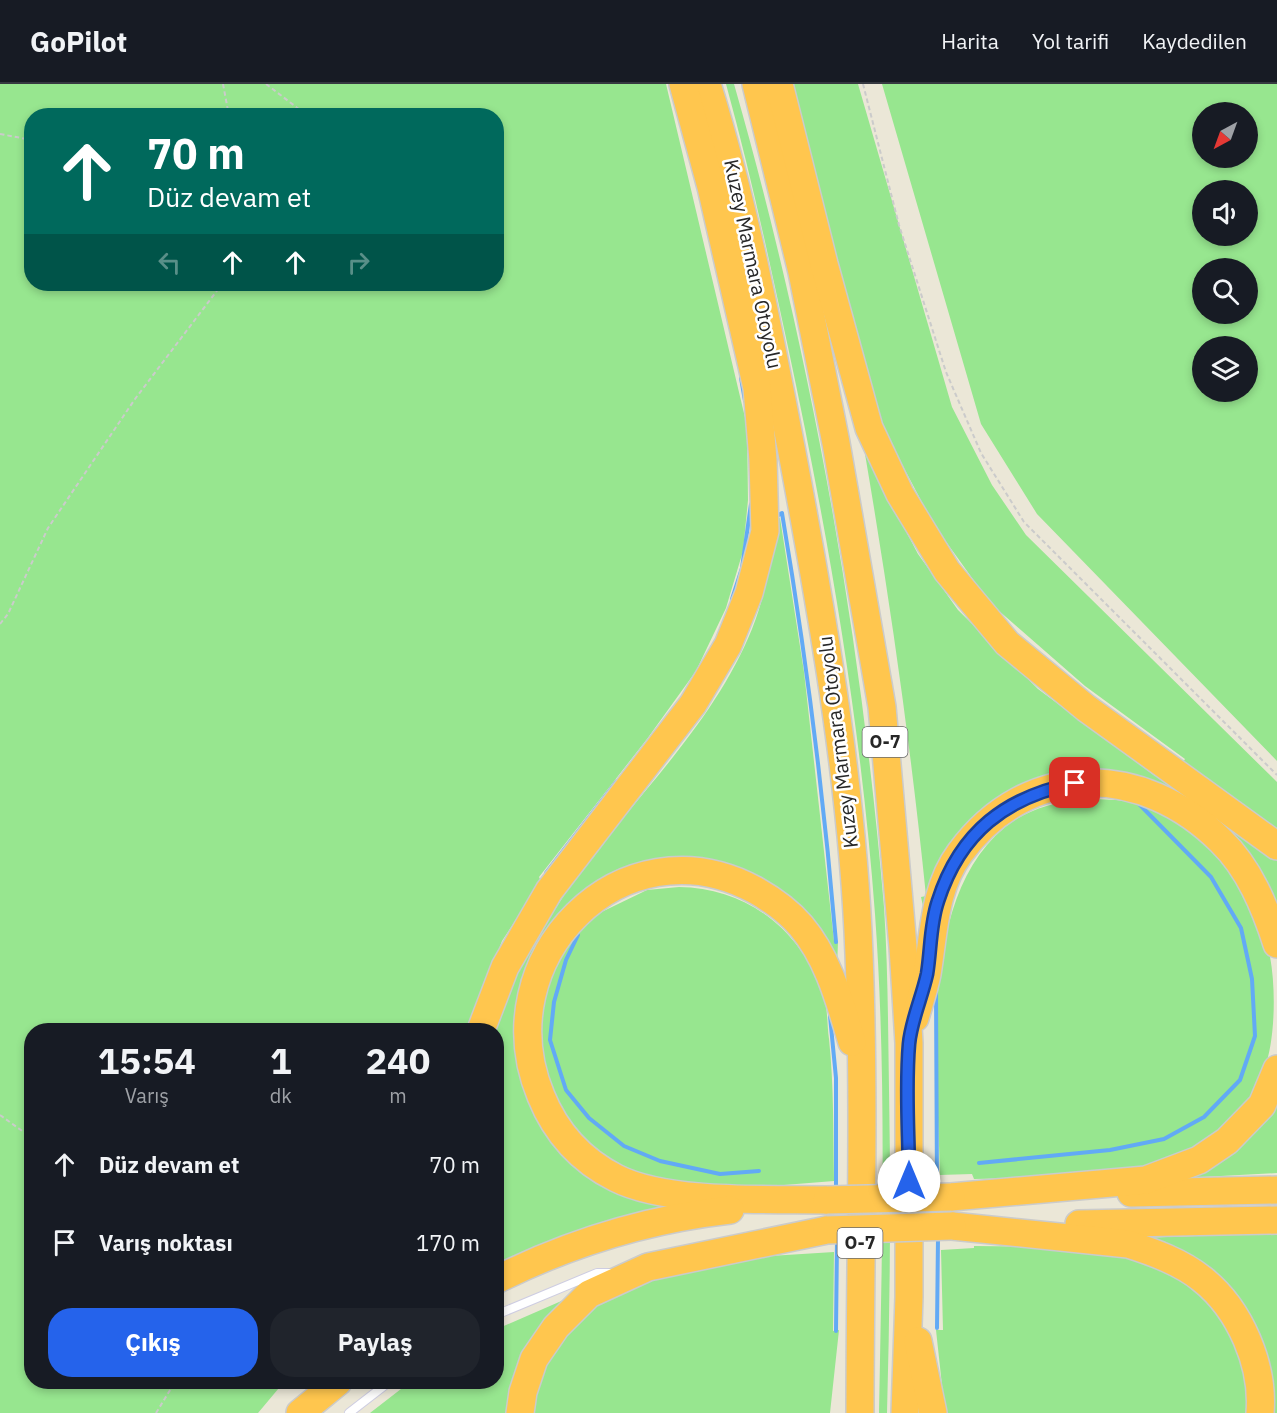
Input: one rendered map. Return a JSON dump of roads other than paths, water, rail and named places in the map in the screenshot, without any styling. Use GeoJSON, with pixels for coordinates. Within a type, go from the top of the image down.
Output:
{"type":"FeatureCollection","features":[{"type":"Feature","properties":{"kind":"highway"},"geometry":{"type":"LineString","coordinates":[[484,1023],[505,967],[549,891],[693,704],[728,645],[749,593],[765,531],[763,460],[757,388],[711,187],[683,84]]}},
{"type":"Feature","properties":{"kind":"highway","name":"Kuzey Marmara Otoyolu"},"geometry":{"type":"LineString","coordinates":[[707,84],[728,151],[780,387],[824,625],[846,788],[859,951],[860,1413]]}},
{"type":"Feature","properties":{"kind":"highway","name":"O-7"},"geometry":{"type":"LineString","coordinates":[[756,84],[804,284],[836,443],[882,707],[909,1043],[909,1297],[905,1413]]}},
{"type":"Feature","properties":{"kind":"highway"},"geometry":{"type":"LineString","coordinates":[[778,84],[869,428],[900,494],[947,572],[1006,643],[1086,708],[1277,846]]}},
{"type":"Feature","properties":{"kind":"highway"},"geometry":{"type":"LineString","coordinates":[[909,1043],[926,975],[937,902],[959,854],[984,825],[1012,805],[1043,790],[1075,783],[1111,783],[1149,791],[1183,810],[1222,841],[1249,878],[1267,914],[1277,944]]}},
{"type":"Feature","properties":{"kind":"highway"},"geometry":{"type":"LineString","coordinates":[[861,1072],[825,964],[801,926],[770,899],[738,881],[701,872],[659,873],[618,886],[580,910],[555,938],[530,995],[526,1046],[532,1076],[548,1112],[560,1132],[592,1164],[617,1179],[641,1188],[710,1197],[827,1200],[1277,1190]]}},
{"type":"Feature","properties":{"kind":"highway"},"geometry":{"type":"LineString","coordinates":[[951,1197],[1146,1180],[1199,1160],[1227,1141],[1262,1105],[1277,1069]]}},
{"type":"Feature","properties":{"kind":"highway"},"geometry":{"type":"LineString","coordinates":[[504,1276],[536,1260],[622,1231],[697,1214],[827,1200]]}},
{"type":"Feature","properties":{"kind":"highway"},"geometry":{"type":"LineString","coordinates":[[520,1413],[523,1392],[534,1359],[556,1327],[589,1294],[648,1267],[827,1230],[1277,1220]]}},
{"type":"Feature","properties":{"kind":"highway"},"geometry":{"type":"LineString","coordinates":[[952,1226],[1128,1244],[1155,1253],[1202,1279],[1234,1316],[1245,1337],[1257,1367],[1260,1413]]}},
{"type":"Feature","properties":{"kind":"highway"},"geometry":{"type":"LineString","coordinates":[[909,1297],[933,1413]]}},
{"type":"Feature","properties":{"kind":"highway"},"geometry":{"type":"LineString","coordinates":[[840,1413],[860,1305]]}},
{"type":"Feature","properties":{"kind":"highway"},"geometry":{"type":"LineString","coordinates":[[291,1413],[308,1389]]}},
{"type":"Feature","properties":{"kind":"highway"},"geometry":{"type":"LineString","coordinates":[[300,1413],[329,1389]]}},
{"type":"Feature","properties":{"kind":"lane"},"geometry":{"type":"LineString","coordinates":[[504,1312],[597,1273],[610,1273],[620,1280]]}},
{"type":"Feature","properties":{"kind":"lane"},"geometry":{"type":"LineString","coordinates":[[349,1413],[380,1389]]}},
{"type":"Feature","properties":{"kind":"waterway"},"geometry":{"type":"LineString","coordinates":[[741,378],[745,401]]}},
{"type":"Feature","properties":{"kind":"waterway"},"geometry":{"type":"LineString","coordinates":[[732,599],[742,568],[751,504]]}},
{"type":"Feature","properties":{"kind":"waterway"},"geometry":{"type":"LineString","coordinates":[[775,517],[782,513],[799,620],[814,726],[836,942]]}},
{"type":"Feature","properties":{"kind":"waterway"},"geometry":{"type":"LineString","coordinates":[[546,873],[617,781]]}},
{"type":"Feature","properties":{"kind":"waterway"},"geometry":{"type":"LineString","coordinates":[[979,1163],[1110,1150],[1164,1139],[1204,1117],[1240,1080],[1255,1036],[1252,979],[1241,928],[1211,877],[1139,804]]}},
{"type":"Feature","properties":{"kind":"waterway"},"geometry":{"type":"LineString","coordinates":[[578,935],[566,960],[554,1002],[550,1040],[566,1090],[589,1118],[624,1146],[660,1161],[720,1174],[759,1171]]}},
{"type":"Feature","properties":{"kind":"waterway"},"geometry":{"type":"LineString","coordinates":[[936,989],[937,1188]]}},
{"type":"Feature","properties":{"kind":"waterway"},"geometry":{"type":"LineString","coordinates":[[830,1016],[836,1078],[836,1191]]}},
{"type":"Feature","properties":{"kind":"waterway"},"geometry":{"type":"LineString","coordinates":[[937,1328],[938,1238]]}},
{"type":"Feature","properties":{"kind":"waterway"},"geometry":{"type":"LineString","coordinates":[[836,1331],[837,1240]]}}]}
